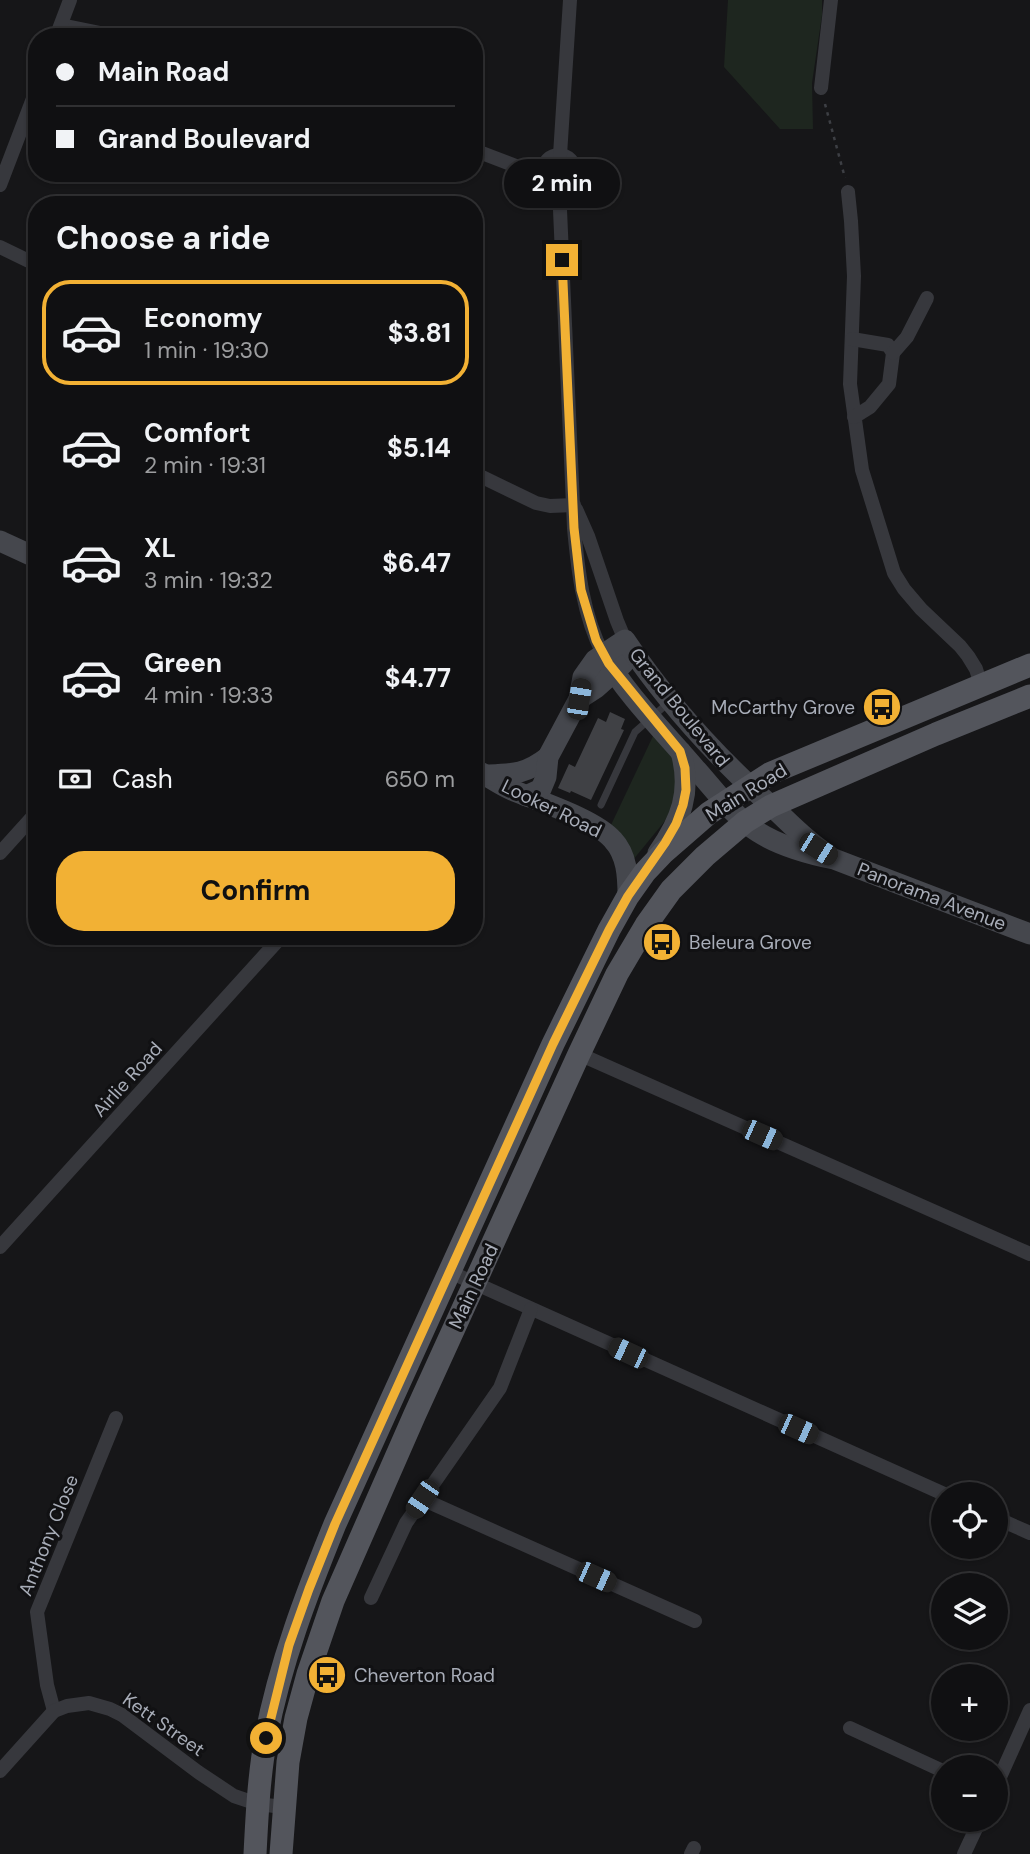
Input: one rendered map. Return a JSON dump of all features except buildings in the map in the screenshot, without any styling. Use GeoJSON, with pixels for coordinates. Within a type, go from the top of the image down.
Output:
{"type":"FeatureCollection","features":[{"type":"Feature","properties":{"kind":"main road","name":"Main Road"},"geometry":{"type":"LineString","coordinates":[[255,1854],[266,1738],[289,1645],[309,1589],[341,1511],[553,1044],[628,896],[645,872],[682,835],[725,802],[771,773],[1030,665]]}},
{"type":"Feature","properties":{"kind":"main road","name":"Main Road"},"geometry":{"type":"LineString","coordinates":[[281,1854],[283,1807],[296,1718],[333,1601],[579,1054],[630,950],[660,904],[691,869],[745,822],[771,806],[1030,696]]}},
{"type":"Feature","properties":{"kind":"street"},"geometry":{"type":"LineString","coordinates":[[60,28],[70,0]]}},
{"type":"Feature","properties":{"kind":"street"},"geometry":{"type":"LineString","coordinates":[[560,155],[569,0]]}},
{"type":"Feature","properties":{"kind":"street"},"geometry":{"type":"LineString","coordinates":[[821,88],[831,0]]}},
{"type":"Feature","properties":{"kind":"street"},"geometry":{"type":"LineString","coordinates":[[0,185],[28,112]]}},
{"type":"Feature","properties":{"kind":"street"},"geometry":{"type":"LineString","coordinates":[[483,153],[516,166],[542,171]]}},
{"type":"Feature","properties":{"kind":"street"},"geometry":{"type":"LineString","coordinates":[[560,155],[570,159],[575,172],[572,182],[559,187],[547,182],[542,171],[548,159],[560,155]]}},
{"type":"Feature","properties":{"kind":"street","name":"Grand Boulevard"},"geometry":{"type":"LineString","coordinates":[[559,187],[577,561],[581,590],[593,631],[608,662],[652,718],[745,822]]}},
{"type":"Feature","properties":{"kind":"street"},"geometry":{"type":"LineString","coordinates":[[848,192],[854,276],[850,384],[862,470],[894,573],[921,610],[968,656],[981,685]]}},
{"type":"Feature","properties":{"kind":"street"},"geometry":{"type":"LineString","coordinates":[[0,247],[28,261]]}},
{"type":"Feature","properties":{"kind":"street"},"geometry":{"type":"LineString","coordinates":[[853,417],[870,407],[890,384],[893,353],[907,337],[927,298]]}},
{"type":"Feature","properties":{"kind":"street"},"geometry":{"type":"LineString","coordinates":[[852,339],[888,345],[893,353]]}},
{"type":"Feature","properties":{"kind":"street"},"geometry":{"type":"LineString","coordinates":[[483,477],[536,503],[550,506],[574,505]]}},
{"type":"Feature","properties":{"kind":"street","name":"Grand Boulevard"},"geometry":{"type":"LineString","coordinates":[[574,505],[588,536],[617,621],[630,647],[721,760],[749,786]]}},
{"type":"Feature","properties":{"kind":"street"},"geometry":{"type":"LineString","coordinates":[[0,541],[28,554]]}},
{"type":"Feature","properties":{"kind":"street"},"geometry":{"type":"LineString","coordinates":[[526,796],[541,789],[546,777],[548,757],[579,699],[596,688],[608,662],[630,647]]}},
{"type":"Feature","properties":{"kind":"street"},"geometry":{"type":"LineString","coordinates":[[645,872],[676,824],[683,805],[686,779],[680,751]]}},
{"type":"Feature","properties":{"kind":"street"},"geometry":{"type":"LineString","coordinates":[[483,772],[514,774],[526,771],[548,757]]}},
{"type":"Feature","properties":{"kind":"street","name":"Looker Road"},"geometry":{"type":"LineString","coordinates":[[483,773],[503,786],[594,825],[614,840],[622,853],[626,868],[628,896]]}},
{"type":"Feature","properties":{"kind":"street","name":"Panorama Avenue"},"geometry":{"type":"LineString","coordinates":[[749,786],[806,840],[834,859]]}},
{"type":"Feature","properties":{"kind":"street"},"geometry":{"type":"LineString","coordinates":[[0,853],[28,822]]}},
{"type":"Feature","properties":{"kind":"street","name":"Panorama Avenue"},"geometry":{"type":"LineString","coordinates":[[745,822],[773,840],[834,859],[1030,934]]}},
{"type":"Feature","properties":{"kind":"street","name":"Airlie Road"},"geometry":{"type":"LineString","coordinates":[[0,1247],[274,945]]}},
{"type":"Feature","properties":{"kind":"street"},"geometry":{"type":"LineString","coordinates":[[579,1054],[1030,1254]]}},
{"type":"Feature","properties":{"kind":"street"},"geometry":{"type":"LineString","coordinates":[[450,1272],[931,1488]]}},
{"type":"Feature","properties":{"kind":"street"},"geometry":{"type":"LineString","coordinates":[[371,1598],[405,1524],[500,1388],[531,1309]]}},
{"type":"Feature","properties":{"kind":"street","name":"Anthony Close"},"geometry":{"type":"LineString","coordinates":[[54,1711],[47,1685],[37,1612],[116,1418]]}},
{"type":"Feature","properties":{"kind":"street"},"geometry":{"type":"LineString","coordinates":[[422,1499],[695,1621]]}},
{"type":"Feature","properties":{"kind":"street"},"geometry":{"type":"LineString","coordinates":[[1008,1523],[1030,1533]]}},
{"type":"Feature","properties":{"kind":"street","name":"Kett Street"},"geometry":{"type":"LineString","coordinates":[[54,1711],[80,1703],[110,1709],[221,1788],[244,1801],[283,1807]]}},
{"type":"Feature","properties":{"kind":"street"},"geometry":{"type":"LineString","coordinates":[[1008,1759],[1030,1710]]}},
{"type":"Feature","properties":{"kind":"street"},"geometry":{"type":"LineString","coordinates":[[0,1771],[54,1711]]}},
{"type":"Feature","properties":{"kind":"street"},"geometry":{"type":"LineString","coordinates":[[850,1728],[931,1765]]}},
{"type":"Feature","properties":{"kind":"street"},"geometry":{"type":"LineString","coordinates":[[964,1854],[974,1832]]}},
{"type":"Feature","properties":{"kind":"lane"},"geometry":{"type":"LineString","coordinates":[[601,805],[635,732],[671,701]]}},
{"type":"Feature","properties":{"kind":"path"},"geometry":{"type":"LineString","coordinates":[[821,88],[848,192]]}},
{"type":"Feature","properties":{"kind":"shaded area"},"geometry":{"type":"Polygon","coordinates":[[[728,0],[822,0],[812,83],[813,129],[780,129],[724,67],[728,0]]]}},
{"type":"Feature","properties":{"kind":"shaded area"},"geometry":{"type":"Polygon","coordinates":[[[654,734],[675,761],[679,797],[664,822],[633,860],[611,825],[654,734]]]}},
{"type":"Feature","properties":{"kind":"place","name":"McCarthy Grove"},"geometry":{"type":"Point","coordinates":[882,707]}},
{"type":"Feature","properties":{"kind":"place","name":"Beleura Grove"},"geometry":{"type":"Point","coordinates":[662,942]}},
{"type":"Feature","properties":{"kind":"place","name":"Cheverton Road"},"geometry":{"type":"Point","coordinates":[327,1675]}},
{"type":"Feature","properties":{"kind":"route"},"geometry":{"type":"LineString","coordinates":[[266,1738],[289,1645],[335,1524],[553,1044],[609,930],[628,896],[665,843],[683,805],[686,790],[685,768],[680,751],[609,664],[596,640],[581,590],[574,528],[562,260]]}}]}
